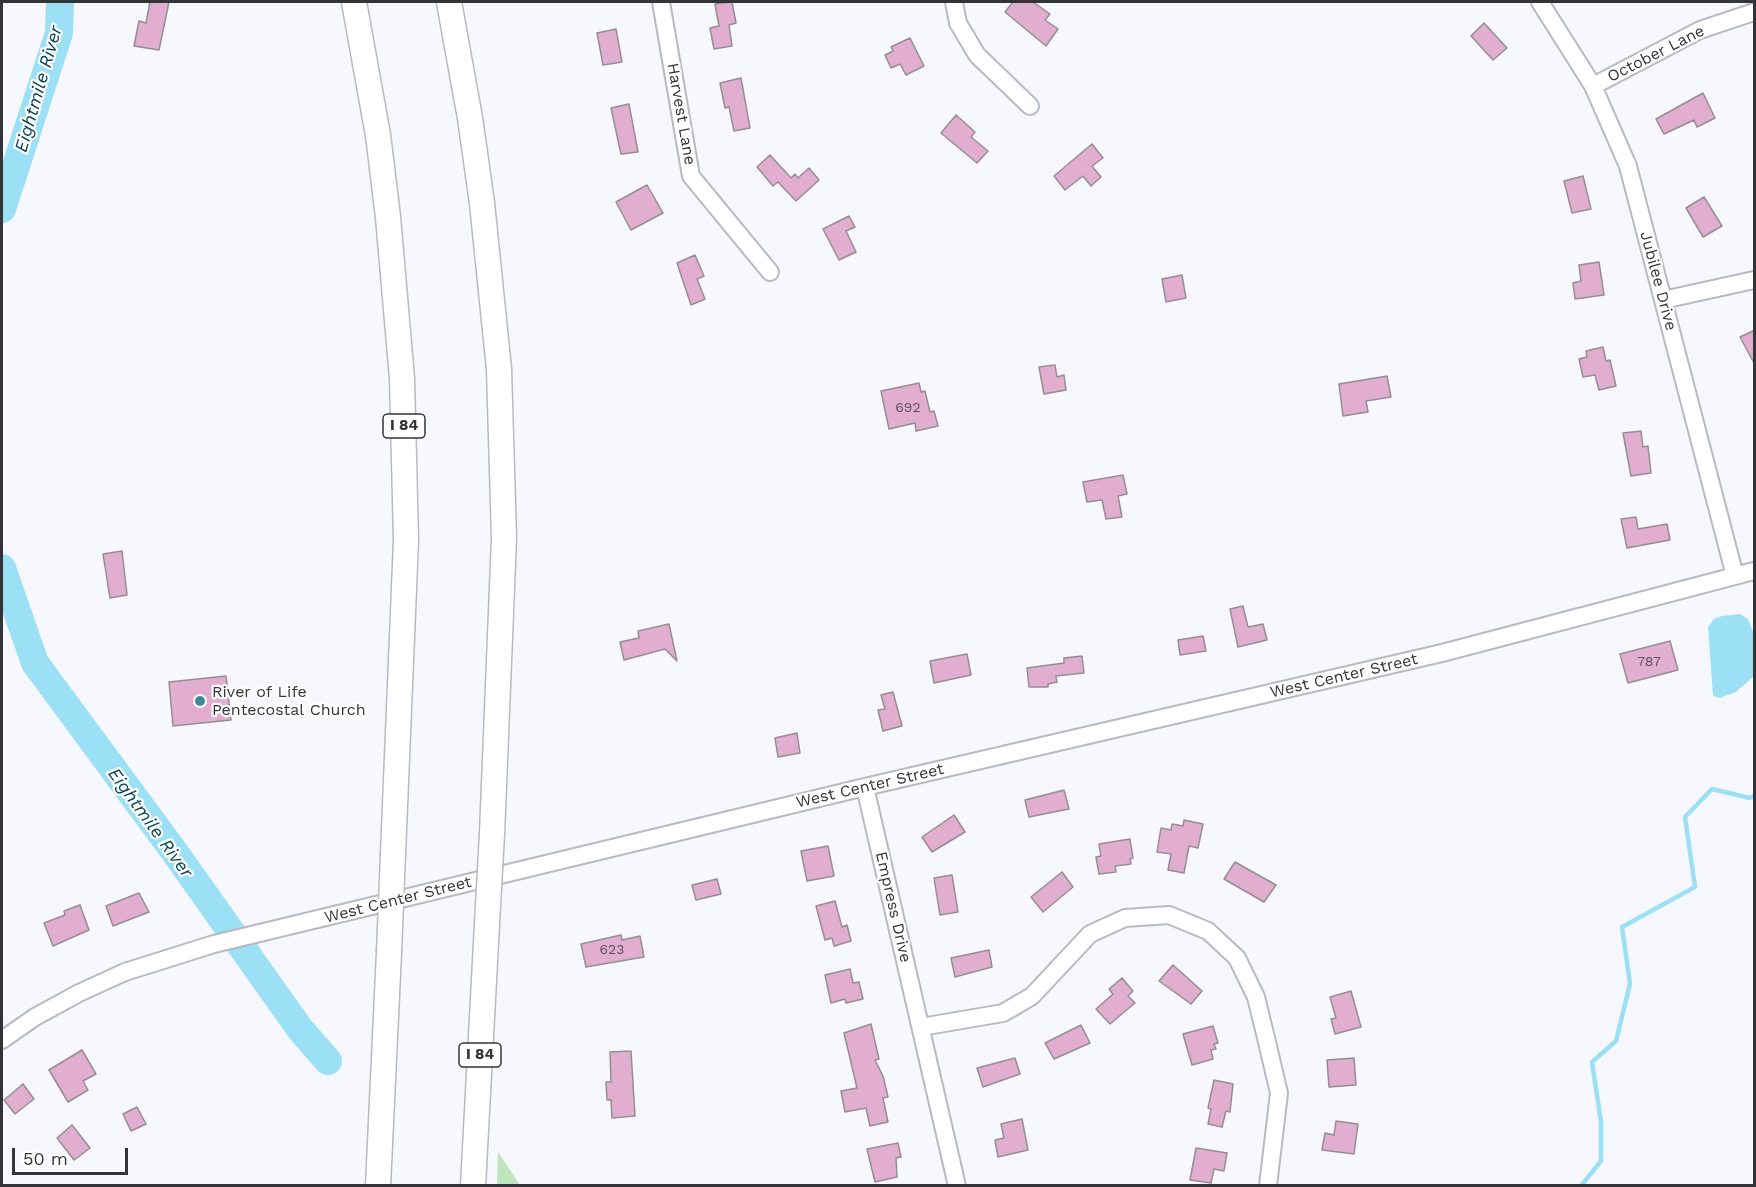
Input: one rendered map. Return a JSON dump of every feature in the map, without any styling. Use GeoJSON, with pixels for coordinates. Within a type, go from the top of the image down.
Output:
{"type":"FeatureCollection","features":[{"type":"Feature","properties":{"kind":"highway","name":"I 84"},"geometry":{"type":"LineString","coordinates":[[354,2],[376,123],[388,217],[402,378],[406,540],[378,1185]]}},
{"type":"Feature","properties":{"kind":"highway","name":"I 84"},"geometry":{"type":"LineString","coordinates":[[448,2],[470,118],[482,203],[499,369],[504,550],[492,834],[473,1185]]}},
{"type":"Feature","properties":{"kind":"street","name":"Harvest Lane"},"geometry":{"type":"LineString","coordinates":[[661,2],[691,176],[770,272]]}},
{"type":"Feature","properties":{"kind":"street"},"geometry":{"type":"LineString","coordinates":[[954,2],[958,23],[977,55],[1030,106]]}},
{"type":"Feature","properties":{"kind":"street","name":"Jubilee Drive"},"geometry":{"type":"LineString","coordinates":[[1540,2],[1593,86],[1628,166],[1735,576]]}},
{"type":"Feature","properties":{"kind":"street","name":"October Lane"},"geometry":{"type":"LineString","coordinates":[[1593,86],[1700,30],[1755,12]]}},
{"type":"Feature","properties":{"kind":"street"},"geometry":{"type":"LineString","coordinates":[[1663,300],[1755,280]]}},
{"type":"Feature","properties":{"kind":"street","name":"West Center Street"},"geometry":{"type":"LineString","coordinates":[[2,1040],[35,1017],[125,972],[214,944],[865,787],[1431,655],[1755,571]]}},
{"type":"Feature","properties":{"kind":"street","name":"Empress Drive"},"geometry":{"type":"LineString","coordinates":[[865,787],[957,1185]]}},
{"type":"Feature","properties":{"kind":"street"},"geometry":{"type":"LineString","coordinates":[[921,1027],[1003,1013],[1032,996],[1090,934],[1125,918],[1168,915],[1208,931],[1237,958],[1256,997],[1267,1042],[1279,1093],[1268,1185]]}},
{"type":"Feature","properties":{"kind":"green space"},"geometry":{"type":"Polygon","coordinates":[[[498,1152],[520,1185],[497,1185],[498,1152]]]}},
{"type":"Feature","properties":{"kind":"water"},"geometry":{"type":"Polygon","coordinates":[[[1740,614],[1748,619],[1754,634],[1754,676],[1736,692],[1720,698],[1713,696],[1708,627],[1714,619],[1740,614]]]}},
{"type":"Feature","properties":{"kind":"building"},"geometry":{"type":"Polygon","coordinates":[[[150,2],[169,2],[159,50],[134,46],[139,21],[146,23],[150,2]]]}},
{"type":"Feature","properties":{"kind":"building"},"geometry":{"type":"Polygon","coordinates":[[[732,2],[736,23],[729,25],[732,46],[714,49],[710,28],[719,26],[715,4],[732,2]]]}},
{"type":"Feature","properties":{"kind":"building"},"geometry":{"type":"Polygon","coordinates":[[[1013,2],[1033,2],[1050,14],[1045,20],[1058,29],[1046,46],[1005,12],[1013,2]]]}},
{"type":"Feature","properties":{"kind":"building"},"geometry":{"type":"Polygon","coordinates":[[[1484,23],[1507,48],[1493,60],[1471,36],[1484,23]]]}},
{"type":"Feature","properties":{"kind":"building"},"geometry":{"type":"Polygon","coordinates":[[[616,29],[622,62],[603,65],[597,33],[616,29]]]}},
{"type":"Feature","properties":{"kind":"building"},"geometry":{"type":"Polygon","coordinates":[[[910,38],[924,66],[906,75],[900,64],[891,68],[885,55],[893,51],[891,47],[910,38]]]}},
{"type":"Feature","properties":{"kind":"building"},"geometry":{"type":"Polygon","coordinates":[[[741,78],[750,128],[734,131],[729,107],[725,108],[720,83],[741,78]]]}},
{"type":"Feature","properties":{"kind":"building"},"geometry":{"type":"Polygon","coordinates":[[[1703,93],[1715,118],[1697,127],[1694,120],[1664,134],[1656,119],[1703,93]]]}},
{"type":"Feature","properties":{"kind":"building"},"geometry":{"type":"Polygon","coordinates":[[[629,104],[638,152],[621,154],[611,108],[629,104]]]}},
{"type":"Feature","properties":{"kind":"building"},"geometry":{"type":"Polygon","coordinates":[[[956,115],[975,132],[971,137],[988,151],[977,163],[941,133],[956,115]]]}},
{"type":"Feature","properties":{"kind":"building"},"geometry":{"type":"Polygon","coordinates":[[[1092,144],[1103,158],[1092,166],[1101,177],[1091,186],[1083,176],[1065,190],[1054,176],[1092,144]]]}},
{"type":"Feature","properties":{"kind":"building"},"geometry":{"type":"Polygon","coordinates":[[[770,155],[791,178],[795,174],[798,178],[809,168],[819,180],[796,201],[778,182],[773,186],[757,167],[770,155]]]}},
{"type":"Feature","properties":{"kind":"building"},"geometry":{"type":"Polygon","coordinates":[[[1583,176],[1591,209],[1572,213],[1564,181],[1583,176]]]}},
{"type":"Feature","properties":{"kind":"building"},"geometry":{"type":"Polygon","coordinates":[[[647,185],[663,213],[631,230],[616,202],[647,185]]]}},
{"type":"Feature","properties":{"kind":"building"},"geometry":{"type":"Polygon","coordinates":[[[1704,197],[1722,226],[1703,237],[1686,208],[1704,197]]]}},
{"type":"Feature","properties":{"kind":"building"},"geometry":{"type":"Polygon","coordinates":[[[849,216],[855,227],[846,231],[856,252],[839,260],[823,229],[849,216]]]}},
{"type":"Feature","properties":{"kind":"building"},"geometry":{"type":"Polygon","coordinates":[[[695,255],[704,276],[697,279],[705,299],[691,305],[677,263],[695,255]]]}},
{"type":"Feature","properties":{"kind":"building"},"geometry":{"type":"Polygon","coordinates":[[[1599,262],[1604,295],[1575,299],[1573,283],[1581,281],[1579,265],[1599,262]]]}},
{"type":"Feature","properties":{"kind":"building"},"geometry":{"type":"Polygon","coordinates":[[[1182,275],[1186,298],[1166,302],[1162,279],[1182,275]]]}},
{"type":"Feature","properties":{"kind":"building"},"geometry":{"type":"Polygon","coordinates":[[[1755,330],[1755,365],[1740,337],[1755,330]]]}},
{"type":"Feature","properties":{"kind":"building"},"geometry":{"type":"Polygon","coordinates":[[[1603,347],[1606,361],[1610,360],[1616,386],[1599,390],[1595,375],[1583,377],[1579,359],[1587,357],[1586,351],[1603,347]]]}},
{"type":"Feature","properties":{"kind":"building"},"geometry":{"type":"Polygon","coordinates":[[[1055,365],[1057,377],[1064,375],[1066,390],[1044,394],[1039,367],[1055,365]]]}},
{"type":"Feature","properties":{"kind":"building"},"geometry":{"type":"Polygon","coordinates":[[[1387,376],[1391,397],[1366,401],[1368,412],[1343,416],[1339,384],[1387,376]]]}},
{"type":"Feature","properties":{"kind":"building"},"geometry":{"type":"Polygon","coordinates":[[[919,383],[921,392],[925,391],[930,412],[934,411],[938,426],[916,431],[915,423],[889,429],[881,391],[919,383]]]}},
{"type":"Feature","properties":{"kind":"building"},"geometry":{"type":"Polygon","coordinates":[[[1641,431],[1643,447],[1648,446],[1651,473],[1631,476],[1623,433],[1641,431]]]}},
{"type":"Feature","properties":{"kind":"building"},"geometry":{"type":"Polygon","coordinates":[[[1123,475],[1127,494],[1118,496],[1122,517],[1106,519],[1102,500],[1087,502],[1083,482],[1123,475]]]}},
{"type":"Feature","properties":{"kind":"building"},"geometry":{"type":"Polygon","coordinates":[[[1636,517],[1638,529],[1667,524],[1670,540],[1627,548],[1621,519],[1636,517]]]}},
{"type":"Feature","properties":{"kind":"building"},"geometry":{"type":"Polygon","coordinates":[[[122,551],[127,595],[110,598],[103,554],[122,551]]]}},
{"type":"Feature","properties":{"kind":"building"},"geometry":{"type":"Polygon","coordinates":[[[1243,606],[1248,627],[1263,624],[1267,640],[1238,647],[1230,609],[1243,606]]]}},
{"type":"Feature","properties":{"kind":"building"},"geometry":{"type":"Polygon","coordinates":[[[669,624],[677,661],[665,649],[624,660],[620,642],[639,638],[638,631],[669,624]]]}},
{"type":"Feature","properties":{"kind":"building"},"geometry":{"type":"Polygon","coordinates":[[[1203,636],[1206,651],[1180,655],[1178,640],[1203,636]]]}},
{"type":"Feature","properties":{"kind":"building"},"geometry":{"type":"Polygon","coordinates":[[[1670,641],[1678,670],[1628,683],[1620,654],[1670,641]]]}},
{"type":"Feature","properties":{"kind":"building"},"geometry":{"type":"Polygon","coordinates":[[[967,654],[971,675],[934,683],[930,661],[967,654]]]}},
{"type":"Feature","properties":{"kind":"building"},"geometry":{"type":"Polygon","coordinates":[[[1082,656],[1084,673],[1056,676],[1057,682],[1048,684],[1048,687],[1029,687],[1027,668],[1064,663],[1064,658],[1082,656]]]}},
{"type":"Feature","properties":{"kind":"building","name":"River of Life Pentecostal Church"},"geometry":{"type":"Polygon","coordinates":[[[226,676],[231,720],[173,726],[169,682],[226,676]]]}},
{"type":"Feature","properties":{"kind":"building"},"geometry":{"type":"Polygon","coordinates":[[[893,692],[902,726],[883,731],[878,710],[885,709],[881,695],[893,692]]]}},
{"type":"Feature","properties":{"kind":"building"},"geometry":{"type":"Polygon","coordinates":[[[797,733],[800,753],[778,757],[775,738],[797,733]]]}},
{"type":"Feature","properties":{"kind":"building"},"geometry":{"type":"Polygon","coordinates":[[[1064,790],[1069,809],[1029,817],[1025,800],[1064,790]]]}},
{"type":"Feature","properties":{"kind":"building"},"geometry":{"type":"Polygon","coordinates":[[[954,815],[965,832],[932,852],[922,837],[954,815]]]}},
{"type":"Feature","properties":{"kind":"building"},"geometry":{"type":"Polygon","coordinates":[[[1184,820],[1203,824],[1198,848],[1189,846],[1184,873],[1168,870],[1171,854],[1157,852],[1161,828],[1171,830],[1172,824],[1183,826],[1184,820]]]}},
{"type":"Feature","properties":{"kind":"building"},"geometry":{"type":"Polygon","coordinates":[[[1130,839],[1133,858],[1130,859],[1131,864],[1115,866],[1116,872],[1099,874],[1096,857],[1101,856],[1099,844],[1130,839]]]}},
{"type":"Feature","properties":{"kind":"building"},"geometry":{"type":"Polygon","coordinates":[[[828,846],[834,876],[807,881],[801,851],[828,846]]]}},
{"type":"Feature","properties":{"kind":"building"},"geometry":{"type":"Polygon","coordinates":[[[1235,862],[1276,885],[1264,902],[1224,879],[1235,862]]]}},
{"type":"Feature","properties":{"kind":"building"},"geometry":{"type":"Polygon","coordinates":[[[1062,872],[1073,887],[1043,912],[1031,897],[1062,872]]]}},
{"type":"Feature","properties":{"kind":"building"},"geometry":{"type":"Polygon","coordinates":[[[952,875],[958,912],[940,915],[934,878],[952,875]]]}},
{"type":"Feature","properties":{"kind":"building"},"geometry":{"type":"Polygon","coordinates":[[[717,879],[721,894],[696,900],[692,885],[717,879]]]}},
{"type":"Feature","properties":{"kind":"building"},"geometry":{"type":"Polygon","coordinates":[[[139,893],[149,912],[113,926],[106,906],[139,893]]]}},
{"type":"Feature","properties":{"kind":"building"},"geometry":{"type":"Polygon","coordinates":[[[835,901],[842,927],[847,925],[851,941],[834,946],[832,938],[825,940],[816,906],[835,901]]]}},
{"type":"Feature","properties":{"kind":"building"},"geometry":{"type":"Polygon","coordinates":[[[80,905],[89,930],[53,946],[44,923],[65,915],[64,911],[80,905]]]}},
{"type":"Feature","properties":{"kind":"building"},"geometry":{"type":"Polygon","coordinates":[[[621,935],[622,940],[640,936],[644,957],[586,967],[581,944],[621,935]]]}},
{"type":"Feature","properties":{"kind":"building"},"geometry":{"type":"Polygon","coordinates":[[[989,950],[992,967],[955,977],[951,958],[989,950]]]}},
{"type":"Feature","properties":{"kind":"building"},"geometry":{"type":"Polygon","coordinates":[[[1173,965],[1202,991],[1191,1004],[1159,981],[1173,965]]]}},
{"type":"Feature","properties":{"kind":"building"},"geometry":{"type":"Polygon","coordinates":[[[850,969],[853,983],[859,982],[863,999],[846,1003],[845,999],[831,1003],[825,975],[850,969]]]}},
{"type":"Feature","properties":{"kind":"building"},"geometry":{"type":"Polygon","coordinates":[[[1122,978],[1133,991],[1128,996],[1135,1003],[1110,1024],[1096,1009],[1113,994],[1109,989],[1122,978]]]}},
{"type":"Feature","properties":{"kind":"building"},"geometry":{"type":"Polygon","coordinates":[[[1351,991],[1361,1027],[1335,1034],[1331,1019],[1336,1018],[1330,997],[1351,991]]]}},
{"type":"Feature","properties":{"kind":"building"},"geometry":{"type":"Polygon","coordinates":[[[871,1024],[879,1059],[875,1060],[883,1076],[888,1097],[883,1098],[888,1122],[870,1126],[866,1108],[845,1112],[841,1091],[857,1088],[844,1033],[871,1024]]]}},
{"type":"Feature","properties":{"kind":"building"},"geometry":{"type":"Polygon","coordinates":[[[1081,1025],[1090,1043],[1054,1059],[1045,1043],[1081,1025]]]}},
{"type":"Feature","properties":{"kind":"building"},"geometry":{"type":"Polygon","coordinates":[[[1213,1026],[1218,1043],[1214,1044],[1216,1049],[1211,1050],[1213,1059],[1192,1065],[1183,1034],[1213,1026]]]}},
{"type":"Feature","properties":{"kind":"building"},"geometry":{"type":"Polygon","coordinates":[[[82,1050],[96,1074],[83,1081],[88,1090],[68,1102],[49,1070],[82,1050]]]}},
{"type":"Feature","properties":{"kind":"building"},"geometry":{"type":"Polygon","coordinates":[[[631,1051],[635,1116],[612,1118],[611,1100],[607,1100],[606,1082],[611,1082],[610,1052],[631,1051]]]}},
{"type":"Feature","properties":{"kind":"building"},"geometry":{"type":"Polygon","coordinates":[[[1015,1058],[1020,1074],[983,1087],[977,1068],[1015,1058]]]}},
{"type":"Feature","properties":{"kind":"building"},"geometry":{"type":"Polygon","coordinates":[[[1354,1058],[1356,1085],[1329,1087],[1327,1060],[1354,1058]]]}},
{"type":"Feature","properties":{"kind":"building"},"geometry":{"type":"Polygon","coordinates":[[[1214,1080],[1233,1084],[1230,1112],[1226,1111],[1222,1127],[1208,1124],[1211,1109],[1208,1108],[1214,1080]]]}},
{"type":"Feature","properties":{"kind":"building"},"geometry":{"type":"Polygon","coordinates":[[[23,1084],[34,1099],[15,1114],[4,1100],[23,1084]]]}},
{"type":"Feature","properties":{"kind":"building"},"geometry":{"type":"Polygon","coordinates":[[[137,1107],[146,1124],[131,1131],[123,1114],[137,1107]]]}},
{"type":"Feature","properties":{"kind":"building"},"geometry":{"type":"Polygon","coordinates":[[[1022,1119],[1028,1150],[998,1157],[995,1140],[1004,1138],[1001,1124],[1022,1119]]]}},
{"type":"Feature","properties":{"kind":"building"},"geometry":{"type":"Polygon","coordinates":[[[1336,1121],[1358,1124],[1354,1154],[1322,1150],[1325,1133],[1334,1135],[1336,1121]]]}},
{"type":"Feature","properties":{"kind":"building"},"geometry":{"type":"Polygon","coordinates":[[[72,1125],[90,1148],[74,1160],[57,1138],[72,1125]]]}},
{"type":"Feature","properties":{"kind":"building"},"geometry":{"type":"Polygon","coordinates":[[[898,1143],[901,1157],[896,1158],[897,1177],[875,1182],[867,1149],[898,1143]]]}},
{"type":"Feature","properties":{"kind":"building"},"geometry":{"type":"Polygon","coordinates":[[[1196,1148],[1227,1153],[1224,1171],[1214,1169],[1211,1183],[1190,1180],[1196,1148]]]}},
{"type":"Feature","properties":{"kind":"waterway","name":"Eightmile River"},"geometry":{"type":"LineString","coordinates":[[2,209],[59,33],[60,2]]}},
{"type":"Feature","properties":{"kind":"waterway","name":"Eightmile River"},"geometry":{"type":"LineString","coordinates":[[2,568],[35,663],[176,854],[300,1029],[328,1061]]}},
{"type":"Feature","properties":{"kind":"waterway"},"geometry":{"type":"LineString","coordinates":[[1581,1186],[1601,1161],[1601,1122],[1592,1062],[1616,1041],[1630,984],[1622,927],[1695,887],[1685,817],[1712,789],[1750,798],[1754,796]]}},
{"type":"Feature","properties":{"kind":"place","name":"River of Life Pentecostal Church"},"geometry":{"type":"Point","coordinates":[200,701]}}]}
